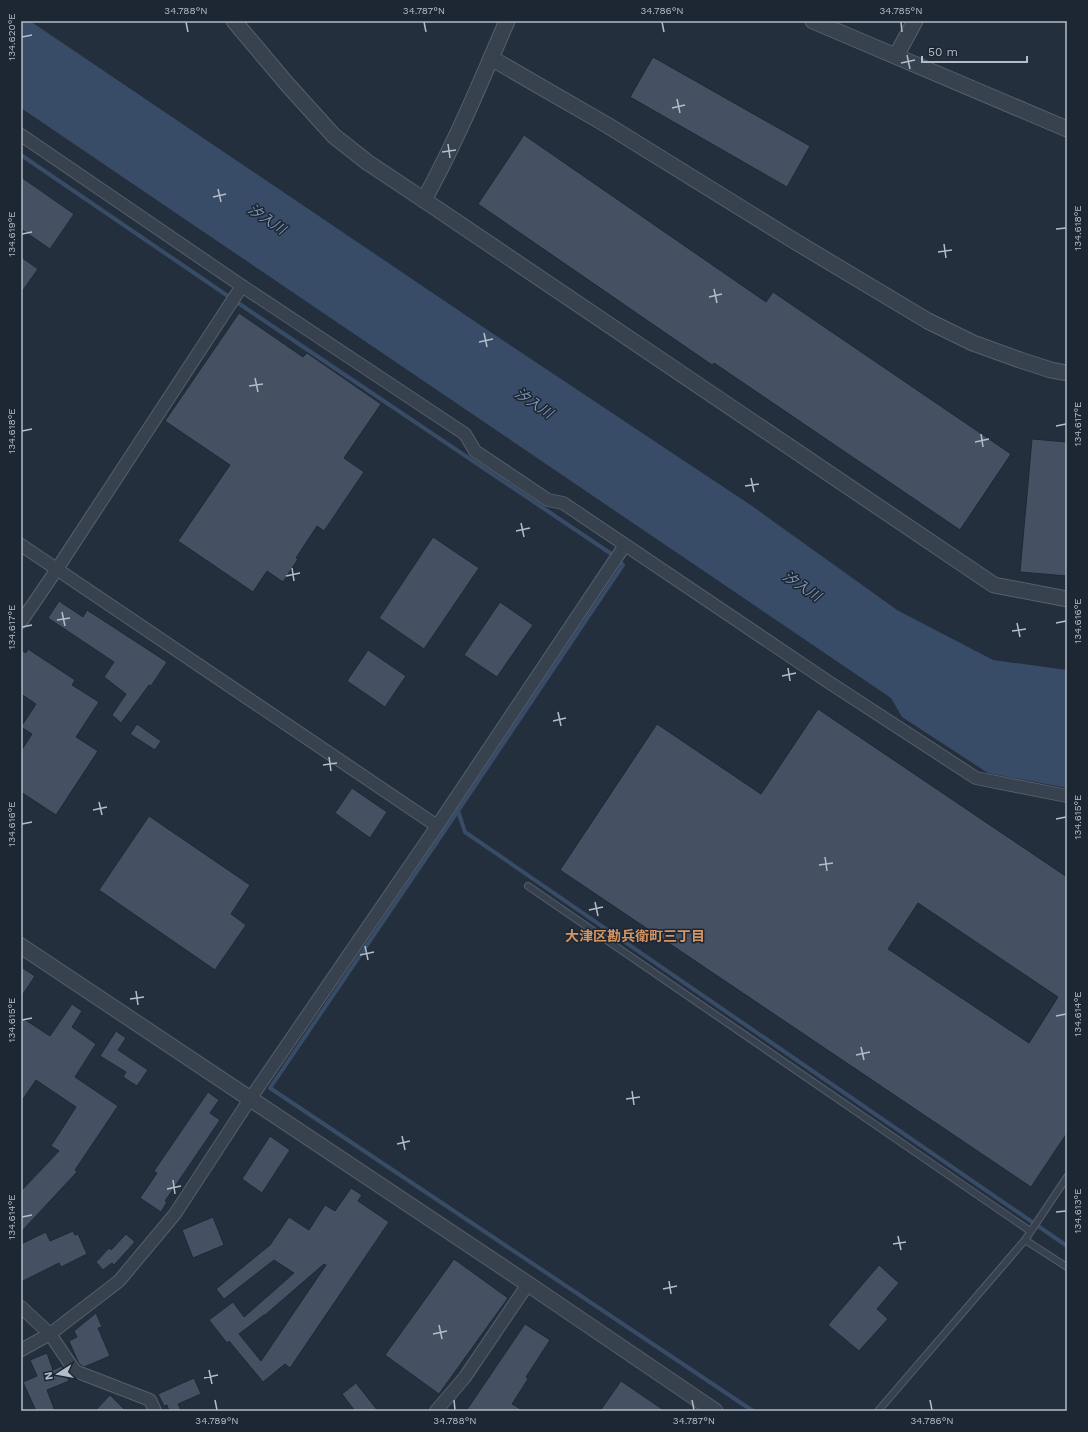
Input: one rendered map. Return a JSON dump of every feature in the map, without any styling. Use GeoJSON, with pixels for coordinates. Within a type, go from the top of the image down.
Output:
{"type":"FeatureCollection","features":[{"type":"Feature","properties":{"kind":"street"},"geometry":{"type":"LineString","coordinates":[[234,21],[287,84],[334,136],[367,162],[994,585],[1067,599]]}},
{"type":"Feature","properties":{"kind":"street"},"geometry":{"type":"LineString","coordinates":[[424,200],[440,170],[507,21]]}},
{"type":"Feature","properties":{"kind":"street"},"geometry":{"type":"LineString","coordinates":[[813,21],[1067,129]]}},
{"type":"Feature","properties":{"kind":"street"},"geometry":{"type":"LineString","coordinates":[[896,56],[915,21]]}},
{"type":"Feature","properties":{"kind":"street"},"geometry":{"type":"LineString","coordinates":[[491,58],[607,125],[796,242],[928,321],[973,343],[1051,370],[1067,373]]}},
{"type":"Feature","properties":{"kind":"street"},"geometry":{"type":"LineString","coordinates":[[21,135],[242,286],[465,434],[475,451],[548,500],[563,503],[827,681],[976,778],[1067,796]]}},
{"type":"Feature","properties":{"kind":"street"},"geometry":{"type":"LineString","coordinates":[[21,622],[242,286]]}},
{"type":"Feature","properties":{"kind":"street"},"geometry":{"type":"LineString","coordinates":[[21,544],[437,826]]}},
{"type":"Feature","properties":{"kind":"street"},"geometry":{"type":"LineString","coordinates":[[21,1350],[50,1334],[119,1281],[175,1214],[250,1099],[437,826],[625,545]]}},
{"type":"Feature","properties":{"kind":"street"},"geometry":{"type":"LineString","coordinates":[[21,946],[528,1284],[715,1411]]}},
{"type":"Feature","properties":{"kind":"street"},"geometry":{"type":"LineString","coordinates":[[436,1411],[465,1377],[528,1284]]}},
{"type":"Feature","properties":{"kind":"street"},"geometry":{"type":"LineString","coordinates":[[21,1307],[50,1334],[75,1371],[150,1400],[155,1411]]}},
{"type":"Feature","properties":{"kind":"lane"},"geometry":{"type":"LineString","coordinates":[[528,886],[1030,1231]]}},
{"type":"Feature","properties":{"kind":"lane"},"geometry":{"type":"LineString","coordinates":[[878,1411],[1025,1240],[1067,1177]]}},
{"type":"Feature","properties":{"kind":"lane"},"geometry":{"type":"LineString","coordinates":[[1025,1240],[1065,1264]]}},
{"type":"Feature","properties":{"kind":"water","name":"汐入川"},"geometry":{"type":"Polygon","coordinates":[[[21,21],[30,21],[489,331],[752,506],[897,610],[993,660],[1067,670],[1067,788],[988,773],[902,717],[891,698],[21,108],[21,21]]]}},
{"type":"Feature","properties":{"kind":"building"},"geometry":{"type":"Polygon","coordinates":[[[653,57],[810,146],[787,187],[630,97],[653,57]]]}},
{"type":"Feature","properties":{"kind":"building"},"geometry":{"type":"Polygon","coordinates":[[[524,135],[766,302],[773,292],[1011,454],[960,530],[714,363],[712,365],[478,204],[524,135]]]}},
{"type":"Feature","properties":{"kind":"building"},"geometry":{"type":"Polygon","coordinates":[[[21,177],[74,214],[50,249],[21,229],[21,177]]]}},
{"type":"Feature","properties":{"kind":"building"},"geometry":{"type":"Polygon","coordinates":[[[21,257],[38,269],[21,293],[21,257]]]}},
{"type":"Feature","properties":{"kind":"building"},"geometry":{"type":"Polygon","coordinates":[[[239,313],[303,357],[307,353],[381,404],[344,458],[364,472],[324,531],[317,526],[296,558],[298,559],[283,582],[267,571],[253,592],[178,541],[230,465],[165,421],[239,313]]]}},
{"type":"Feature","properties":{"kind":"building"},"geometry":{"type":"Polygon","coordinates":[[[1032,439],[1067,442],[1067,576],[1020,572],[1032,439]]]}},
{"type":"Feature","properties":{"kind":"building"},"geometry":{"type":"Polygon","coordinates":[[[433,537],[479,568],[424,649],[379,618],[433,537]]]}},
{"type":"Feature","properties":{"kind":"building"},"geometry":{"type":"Polygon","coordinates":[[[59,601],[83,617],[87,610],[167,662],[151,686],[149,685],[121,723],[112,715],[126,694],[104,677],[114,662],[48,618],[59,601]]]}},
{"type":"Feature","properties":{"kind":"building"},"geometry":{"type":"Polygon","coordinates":[[[500,602],[533,625],[497,677],[464,655],[500,602]]]}},
{"type":"Feature","properties":{"kind":"building"},"geometry":{"type":"Polygon","coordinates":[[[28,649],[75,680],[72,685],[99,702],[76,737],[98,751],[56,815],[21,792],[21,751],[32,734],[21,727],[36,704],[21,694],[21,650],[26,653],[28,649]]]}},
{"type":"Feature","properties":{"kind":"building"},"geometry":{"type":"Polygon","coordinates":[[[368,650],[406,676],[385,707],[347,681],[368,650]]]}},
{"type":"Feature","properties":{"kind":"building"},"geometry":{"type":"Polygon","coordinates":[[[818,709],[1067,877],[1067,1133],[1031,1187],[560,870],[657,724],[761,794],[818,709]],[[918,903],[888,949],[1029,1043],[1058,997],[918,903]]]}},
{"type":"Feature","properties":{"kind":"building"},"geometry":{"type":"Polygon","coordinates":[[[137,724],[161,741],[155,750],[130,734],[137,724]]]}},
{"type":"Feature","properties":{"kind":"building"},"geometry":{"type":"Polygon","coordinates":[[[352,788],[387,812],[370,838],[335,813],[352,788]]]}},
{"type":"Feature","properties":{"kind":"building"},"geometry":{"type":"Polygon","coordinates":[[[149,816],[250,885],[231,914],[246,925],[215,970],[99,890],[149,816]]]}},
{"type":"Feature","properties":{"kind":"building"},"geometry":{"type":"Polygon","coordinates":[[[21,967],[35,976],[21,997],[21,967]]]}},
{"type":"Feature","properties":{"kind":"building"},"geometry":{"type":"Polygon","coordinates":[[[72,1004],[82,1011],[72,1027],[96,1044],[75,1077],[118,1106],[75,1170],[77,1172],[21,1232],[21,1191],[59,1151],[51,1146],[76,1107],[36,1080],[21,1102],[21,1017],[50,1036],[72,1004]]]}},
{"type":"Feature","properties":{"kind":"building"},"geometry":{"type":"Polygon","coordinates":[[[116,1031],[126,1038],[118,1050],[148,1070],[137,1086],[123,1077],[126,1072],[100,1056],[116,1031]]]}},
{"type":"Feature","properties":{"kind":"building"},"geometry":{"type":"Polygon","coordinates":[[[208,1092],[219,1100],[210,1113],[220,1120],[165,1201],[167,1202],[161,1212],[140,1198],[157,1173],[154,1171],[208,1092]]]}},
{"type":"Feature","properties":{"kind":"building"},"geometry":{"type":"Polygon","coordinates":[[[270,1136],[290,1150],[262,1193],[242,1179],[270,1136]]]}},
{"type":"Feature","properties":{"kind":"building"},"geometry":{"type":"Polygon","coordinates":[[[351,1188],[362,1195],[358,1201],[389,1222],[290,1368],[285,1364],[263,1382],[229,1341],[227,1343],[209,1320],[233,1302],[244,1317],[294,1273],[274,1260],[224,1299],[216,1289],[270,1245],[289,1217],[309,1230],[325,1205],[335,1211],[351,1188]],[[324,1264],[265,1315],[239,1334],[261,1361],[326,1265],[324,1264]]]}},
{"type":"Feature","properties":{"kind":"building"},"geometry":{"type":"Polygon","coordinates":[[[213,1217],[224,1245],[193,1258],[182,1230],[213,1217]]]}},
{"type":"Feature","properties":{"kind":"building"},"geometry":{"type":"Polygon","coordinates":[[[73,1231],[75,1235],[78,1234],[87,1254],[61,1267],[59,1263],[21,1282],[21,1244],[46,1232],[50,1241],[73,1231]]]}},
{"type":"Feature","properties":{"kind":"building"},"geometry":{"type":"Polygon","coordinates":[[[126,1234],[135,1242],[114,1265],[112,1263],[103,1270],[96,1262],[109,1248],[111,1250],[126,1234]]]}},
{"type":"Feature","properties":{"kind":"building"},"geometry":{"type":"Polygon","coordinates":[[[454,1259],[508,1298],[439,1394],[385,1355],[454,1259]]]}},
{"type":"Feature","properties":{"kind":"building"},"geometry":{"type":"Polygon","coordinates":[[[879,1265],[899,1283],[877,1309],[888,1319],[859,1351],[828,1325],[879,1265]]]}},
{"type":"Feature","properties":{"kind":"building"},"geometry":{"type":"Polygon","coordinates":[[[96,1313],[102,1327],[98,1328],[110,1356],[84,1367],[79,1364],[69,1341],[77,1337],[74,1331],[96,1313]]]}},
{"type":"Feature","properties":{"kind":"building"},"geometry":{"type":"Polygon","coordinates":[[[525,1324],[550,1340],[526,1377],[528,1379],[512,1404],[524,1411],[466,1411],[525,1324]]]}},
{"type":"Feature","properties":{"kind":"building"},"geometry":{"type":"Polygon","coordinates":[[[47,1353],[53,1370],[62,1366],[69,1381],[47,1390],[55,1411],[36,1411],[23,1382],[37,1376],[30,1360],[47,1353]]]}},
{"type":"Feature","properties":{"kind":"building"},"geometry":{"type":"Polygon","coordinates":[[[194,1378],[201,1394],[178,1404],[181,1411],[169,1411],[167,1405],[164,1406],[158,1394],[194,1378]]]}},
{"type":"Feature","properties":{"kind":"building"},"geometry":{"type":"Polygon","coordinates":[[[621,1381],[665,1411],[600,1411],[621,1381]]]}},
{"type":"Feature","properties":{"kind":"building"},"geometry":{"type":"Polygon","coordinates":[[[356,1383],[378,1411],[355,1411],[342,1394],[356,1383]]]}},
{"type":"Feature","properties":{"kind":"building"},"geometry":{"type":"Polygon","coordinates":[[[110,1395],[126,1411],[95,1411],[110,1395]]]}},
{"type":"Feature","properties":{"kind":"waterway"},"geometry":{"type":"LineString","coordinates":[[21,155],[610,553],[623,565],[458,811],[465,832],[1067,1246]]}},
{"type":"Feature","properties":{"kind":"waterway"},"geometry":{"type":"LineString","coordinates":[[458,811],[270,1088],[753,1411]]}},
{"type":"Feature","properties":{"kind":"district","name":"大津区勘兵衛町三丁目"},"geometry":{"type":"Point","coordinates":[635,936]}}]}
